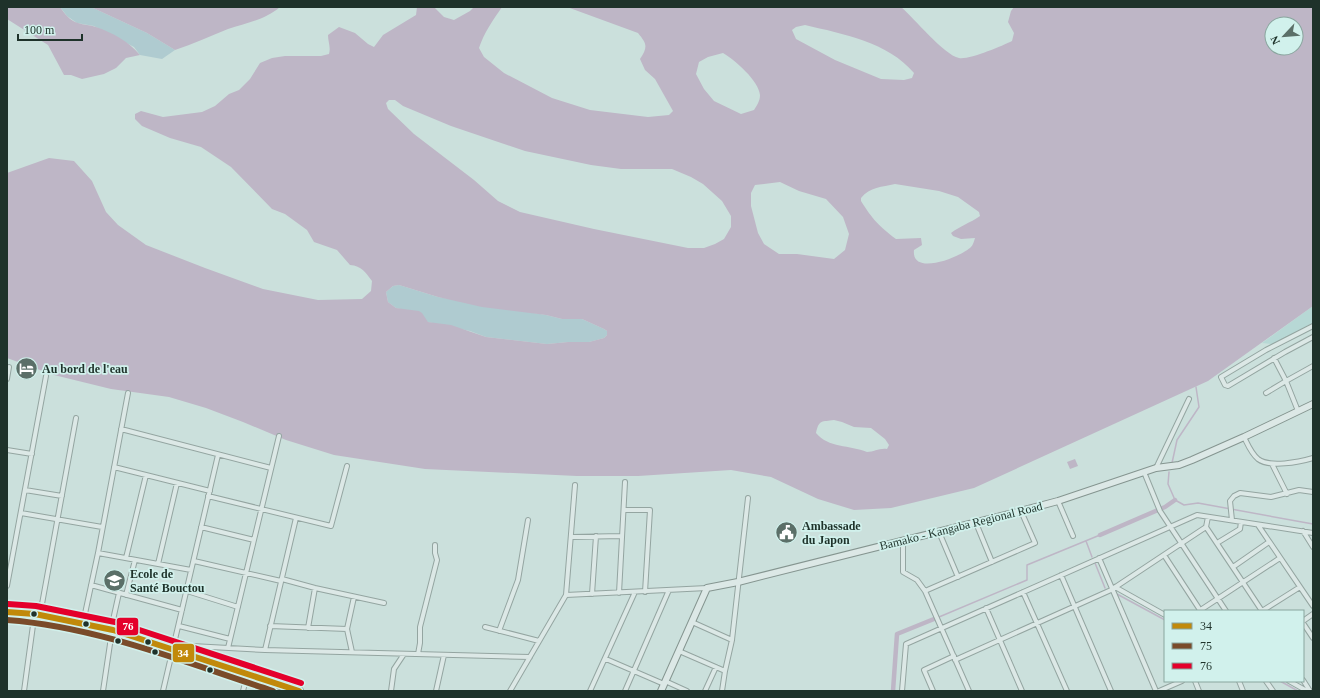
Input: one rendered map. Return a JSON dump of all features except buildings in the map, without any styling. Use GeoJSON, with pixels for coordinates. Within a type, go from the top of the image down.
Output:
{"type":"FeatureCollection","features":[{"type":"Feature","properties":{"kind":"highway"},"geometry":{"type":"LineString","coordinates":[[7,612],[83,623],[173,650],[279,689]]}},
{"type":"Feature","properties":{"kind":"highway"},"geometry":{"type":"LineString","coordinates":[[7,618],[36,616],[63,625],[110,632]]}},
{"type":"Feature","properties":{"kind":"highway"},"geometry":{"type":"LineString","coordinates":[[173,650],[246,679],[279,689],[299,691]]}},
{"type":"Feature","properties":{"kind":"street"},"geometry":{"type":"LineString","coordinates":[[1313,326],[1266,350],[1221,377],[1225,385],[1228,386],[1274,358],[1313,338]]}},
{"type":"Feature","properties":{"kind":"street"},"geometry":{"type":"LineString","coordinates":[[1274,358],[1286,381],[1298,411]]}},
{"type":"Feature","properties":{"kind":"street"},"geometry":{"type":"LineString","coordinates":[[1266,393],[1313,366]]}},
{"type":"Feature","properties":{"kind":"street"},"geometry":{"type":"LineString","coordinates":[[7,379],[9,367]]}},
{"type":"Feature","properties":{"kind":"street"},"geometry":{"type":"LineString","coordinates":[[7,586],[46,376]]}},
{"type":"Feature","properties":{"kind":"street"},"geometry":{"type":"LineString","coordinates":[[83,623],[98,553],[128,393]]}},
{"type":"Feature","properties":{"kind":"street"},"geometry":{"type":"LineString","coordinates":[[1160,467],[1189,399]]}},
{"type":"Feature","properties":{"kind":"street","name":"Bamako - Kangaba Regional Road"},"geometry":{"type":"LineString","coordinates":[[708,588],[738,582],[976,523],[1058,501],[1160,467],[1177,465],[1244,437],[1313,404]]}},
{"type":"Feature","properties":{"kind":"street"},"geometry":{"type":"LineString","coordinates":[[24,691],[36,616],[62,496],[76,418]]}},
{"type":"Feature","properties":{"kind":"street"},"geometry":{"type":"LineString","coordinates":[[121,429],[271,468]]}},
{"type":"Feature","properties":{"kind":"street"},"geometry":{"type":"LineString","coordinates":[[228,648],[279,436]]}},
{"type":"Feature","properties":{"kind":"street"},"geometry":{"type":"LineString","coordinates":[[1244,437],[1252,452],[1257,458],[1264,462],[1272,464],[1313,458]]}},
{"type":"Feature","properties":{"kind":"street"},"geometry":{"type":"LineString","coordinates":[[7,450],[32,454]]}},
{"type":"Feature","properties":{"kind":"street"},"geometry":{"type":"LineString","coordinates":[[163,691],[218,455]]}},
{"type":"Feature","properties":{"kind":"street"},"geometry":{"type":"LineString","coordinates":[[1272,464],[1287,494]]}},
{"type":"Feature","properties":{"kind":"street"},"geometry":{"type":"LineString","coordinates":[[208,496],[332,526],[347,466]]}},
{"type":"Feature","properties":{"kind":"street"},"geometry":{"type":"LineString","coordinates":[[114,467],[210,490]]}},
{"type":"Feature","properties":{"kind":"street"},"geometry":{"type":"LineString","coordinates":[[1144,472],[1160,511],[1225,610]]}},
{"type":"Feature","properties":{"kind":"street"},"geometry":{"type":"LineString","coordinates":[[126,558],[146,475]]}},
{"type":"Feature","properties":{"kind":"street"},"geometry":{"type":"LineString","coordinates":[[619,593],[625,482]]}},
{"type":"Feature","properties":{"kind":"street"},"geometry":{"type":"LineString","coordinates":[[158,564],[177,483]]}},
{"type":"Feature","properties":{"kind":"street"},"geometry":{"type":"LineString","coordinates":[[510,691],[566,595],[575,485]]}},
{"type":"Feature","properties":{"kind":"street"},"geometry":{"type":"LineString","coordinates":[[25,490],[62,496]]}},
{"type":"Feature","properties":{"kind":"street"},"geometry":{"type":"LineString","coordinates":[[1232,520],[1229,504],[1234,496],[1240,493],[1271,497],[1302,490],[1313,492]]}},
{"type":"Feature","properties":{"kind":"street"},"geometry":{"type":"LineString","coordinates":[[722,691],[732,640],[748,498]]}},
{"type":"Feature","properties":{"kind":"street"},"geometry":{"type":"LineString","coordinates":[[1058,501],[1073,536]]}},
{"type":"Feature","properties":{"kind":"street"},"geometry":{"type":"LineString","coordinates":[[624,510],[650,510],[645,592]]}},
{"type":"Feature","properties":{"kind":"street"},"geometry":{"type":"LineString","coordinates":[[926,591],[1035,543],[1021,511]]}},
{"type":"Feature","properties":{"kind":"street"},"geometry":{"type":"LineString","coordinates":[[21,513],[102,527]]}},
{"type":"Feature","properties":{"kind":"street"},"geometry":{"type":"LineString","coordinates":[[902,691],[906,644],[1197,515],[1313,533]]}},
{"type":"Feature","properties":{"kind":"street"},"geometry":{"type":"LineString","coordinates":[[933,691],[924,670],[1000,640],[1113,589],[1206,527],[1208,517]]}},
{"type":"Feature","properties":{"kind":"street"},"geometry":{"type":"LineString","coordinates":[[265,650],[296,518]]}},
{"type":"Feature","properties":{"kind":"street"},"geometry":{"type":"LineString","coordinates":[[499,631],[518,580],[528,520]]}},
{"type":"Feature","properties":{"kind":"street"},"geometry":{"type":"LineString","coordinates":[[1217,543],[1240,529],[1241,522]]}},
{"type":"Feature","properties":{"kind":"street"},"geometry":{"type":"LineString","coordinates":[[976,523],[992,562]]}},
{"type":"Feature","properties":{"kind":"street"},"geometry":{"type":"LineString","coordinates":[[1258,524],[1313,606]]}},
{"type":"Feature","properties":{"kind":"street"},"geometry":{"type":"LineString","coordinates":[[201,527],[254,540]]}},
{"type":"Feature","properties":{"kind":"street"},"geometry":{"type":"LineString","coordinates":[[1206,527],[1261,610]]}},
{"type":"Feature","properties":{"kind":"street"},"geometry":{"type":"LineString","coordinates":[[939,532],[958,577]]}},
{"type":"Feature","properties":{"kind":"street"},"geometry":{"type":"LineString","coordinates":[[1303,532],[1313,547]]}},
{"type":"Feature","properties":{"kind":"street"},"geometry":{"type":"LineString","coordinates":[[592,594],[596,536]]}},
{"type":"Feature","properties":{"kind":"street"},"geometry":{"type":"LineString","coordinates":[[571,537],[622,536]]}},
{"type":"Feature","properties":{"kind":"street"},"geometry":{"type":"LineString","coordinates":[[903,541],[903,572],[917,580],[926,591],[969,691]]}},
{"type":"Feature","properties":{"kind":"street"},"geometry":{"type":"LineString","coordinates":[[1233,567],[1270,542]]}},
{"type":"Feature","properties":{"kind":"street"},"geometry":{"type":"LineString","coordinates":[[418,654],[420,627],[437,560],[435,545]]}},
{"type":"Feature","properties":{"kind":"street"},"geometry":{"type":"LineString","coordinates":[[98,553],[192,570]]}},
{"type":"Feature","properties":{"kind":"street"},"geometry":{"type":"LineString","coordinates":[[1164,555],[1199,610],[1280,558]]}},
{"type":"Feature","properties":{"kind":"street"},"geometry":{"type":"LineString","coordinates":[[1099,558],[1157,691],[1180,682]]}},
{"type":"Feature","properties":{"kind":"street"},"geometry":{"type":"LineString","coordinates":[[126,595],[135,560]]}},
{"type":"Feature","properties":{"kind":"street"},"geometry":{"type":"LineString","coordinates":[[194,561],[384,603]]}},
{"type":"Feature","properties":{"kind":"street"},"geometry":{"type":"LineString","coordinates":[[1061,575],[1111,691]]}},
{"type":"Feature","properties":{"kind":"street"},"geometry":{"type":"LineString","coordinates":[[91,585],[182,610]]}},
{"type":"Feature","properties":{"kind":"street"},"geometry":{"type":"LineString","coordinates":[[1264,610],[1300,587]]}},
{"type":"Feature","properties":{"kind":"street"},"geometry":{"type":"LineString","coordinates":[[308,628],[315,588]]}},
{"type":"Feature","properties":{"kind":"street"},"geometry":{"type":"LineString","coordinates":[[566,595],[708,588],[661,691]]}},
{"type":"Feature","properties":{"kind":"street"},"geometry":{"type":"LineString","coordinates":[[1113,589],[1164,614]]}},
{"type":"Feature","properties":{"kind":"street"},"geometry":{"type":"LineString","coordinates":[[625,691],[669,590]]}},
{"type":"Feature","properties":{"kind":"street"},"geometry":{"type":"LineString","coordinates":[[187,591],[238,607]]}},
{"type":"Feature","properties":{"kind":"street"},"geometry":{"type":"LineString","coordinates":[[590,691],[606,659],[635,592]]}},
{"type":"Feature","properties":{"kind":"street"},"geometry":{"type":"LineString","coordinates":[[1023,592],[1067,691]]}},
{"type":"Feature","properties":{"kind":"street"},"geometry":{"type":"LineString","coordinates":[[103,691],[110,644],[110,632],[119,593]]}},
{"type":"Feature","properties":{"kind":"street"},"geometry":{"type":"LineString","coordinates":[[352,652],[347,630],[354,597]]}},
{"type":"Feature","properties":{"kind":"street"},"geometry":{"type":"LineString","coordinates":[[986,608],[1022,691]]}},
{"type":"Feature","properties":{"kind":"street"},"geometry":{"type":"LineString","coordinates":[[1304,621],[1313,614]]}},
{"type":"Feature","properties":{"kind":"street"},"geometry":{"type":"LineString","coordinates":[[692,622],[732,640]]}},
{"type":"Feature","properties":{"kind":"street"},"geometry":{"type":"LineString","coordinates":[[1304,624],[1313,638]]}},
{"type":"Feature","properties":{"kind":"street"},"geometry":{"type":"LineString","coordinates":[[179,626],[230,639]]}},
{"type":"Feature","properties":{"kind":"street"},"geometry":{"type":"LineString","coordinates":[[270,626],[347,630]]}},
{"type":"Feature","properties":{"kind":"street"},"geometry":{"type":"LineString","coordinates":[[485,627],[539,641]]}},
{"type":"Feature","properties":{"kind":"street"},"geometry":{"type":"LineString","coordinates":[[173,650],[228,648],[530,657]]}},
{"type":"Feature","properties":{"kind":"street"},"geometry":{"type":"LineString","coordinates":[[679,651],[725,670]]}},
{"type":"Feature","properties":{"kind":"street"},"geometry":{"type":"LineString","coordinates":[[391,691],[394,669],[404,654]]}},
{"type":"Feature","properties":{"kind":"street"},"geometry":{"type":"LineString","coordinates":[[436,691],[444,655]]}},
{"type":"Feature","properties":{"kind":"street"},"geometry":{"type":"LineString","coordinates":[[606,659],[687,691]]}},
{"type":"Feature","properties":{"kind":"street"},"geometry":{"type":"LineString","coordinates":[[705,691],[716,667]]}},
{"type":"Feature","properties":{"kind":"street"},"geometry":{"type":"LineString","coordinates":[[243,691],[246,679]]}},
{"type":"Feature","properties":{"kind":"street"},"geometry":{"type":"LineString","coordinates":[[1267,682],[1273,691]]}},
{"type":"Feature","properties":{"kind":"street"},"geometry":{"type":"LineString","coordinates":[[1291,682],[1309,691]]}},
{"type":"Feature","properties":{"kind":"street"},"geometry":{"type":"LineString","coordinates":[[1304,682],[1309,691]]}},
{"type":"Feature","properties":{"kind":"shaded area"},"geometry":{"type":"Polygon","coordinates":[[[7,7],[60,7],[70,19],[75,22],[96,27],[114,35],[140,55],[126,58],[116,68],[104,74],[82,79],[71,75],[64,75],[48,45],[7,19],[7,7]]]}},
{"type":"Feature","properties":{"kind":"shaded area"},"geometry":{"type":"Polygon","coordinates":[[[60,7],[91,7],[147,33],[175,50],[162,59],[140,55],[134,47],[94,26],[77,23],[67,16],[60,7]]]}},
{"type":"Feature","properties":{"kind":"shaded area"},"geometry":{"type":"Polygon","coordinates":[[[91,7],[280,7],[262,18],[228,29],[175,50],[147,33],[91,7]]]}},
{"type":"Feature","properties":{"kind":"shaded area"},"geometry":{"type":"Polygon","coordinates":[[[417,7],[434,7],[444,17],[454,20],[474,7],[502,7],[486,32],[479,48],[484,57],[504,73],[552,98],[590,110],[648,117],[669,115],[673,111],[655,79],[645,70],[640,59],[645,48],[645,43],[641,37],[638,33],[567,7],[901,7],[945,50],[959,58],[964,58],[986,52],[1012,41],[1014,33],[1008,22],[1011,11],[1014,7],[1313,7],[1313,306],[1208,381],[974,488],[891,508],[854,510],[818,499],[771,477],[731,470],[638,476],[577,476],[425,469],[334,455],[286,440],[206,408],[169,397],[111,389],[54,375],[7,358],[7,173],[49,158],[74,161],[92,181],[106,212],[118,225],[146,245],[263,289],[318,300],[362,299],[371,291],[372,281],[363,270],[350,265],[337,250],[314,242],[307,230],[285,214],[272,209],[231,167],[201,147],[170,138],[142,126],[135,119],[135,114],[141,111],[163,117],[202,112],[215,106],[229,94],[239,90],[250,79],[260,63],[272,58],[285,56],[321,56],[329,54],[330,49],[328,35],[339,27],[355,33],[374,47],[383,35],[416,15],[417,7]],[[805,25],[796,27],[792,30],[796,39],[835,60],[881,79],[904,80],[912,78],[914,73],[903,62],[878,47],[834,32],[805,25]],[[723,53],[708,57],[699,62],[696,74],[704,89],[714,101],[741,114],[754,110],[760,95],[759,89],[751,77],[723,53]],[[389,100],[386,103],[388,109],[414,134],[474,180],[498,201],[520,212],[688,248],[704,248],[715,244],[724,239],[731,227],[731,216],[722,201],[703,184],[672,169],[621,169],[591,165],[525,151],[451,126],[403,106],[395,100],[389,100]],[[780,182],[755,185],[751,193],[751,206],[758,233],[764,244],[779,254],[797,254],[834,259],[845,250],[849,234],[843,217],[826,199],[799,191],[780,182]],[[895,184],[876,188],[868,192],[861,198],[861,201],[877,222],[896,239],[921,238],[922,245],[914,250],[915,258],[920,262],[928,264],[938,262],[966,251],[972,246],[975,238],[961,239],[953,236],[951,233],[980,216],[979,212],[958,197],[939,191],[895,184]],[[399,285],[393,286],[386,292],[388,302],[396,308],[419,311],[428,322],[451,325],[486,337],[547,344],[589,342],[604,338],[607,335],[607,331],[604,329],[582,319],[562,319],[546,315],[482,307],[438,297],[399,285]],[[834,420],[820,423],[816,433],[821,438],[833,444],[867,452],[887,449],[889,445],[885,439],[871,428],[854,427],[834,420]]]}},
{"type":"Feature","properties":{"kind":"shaded area"},"geometry":{"type":"Polygon","coordinates":[[[399,285],[438,297],[562,319],[582,319],[604,329],[607,331],[607,335],[604,338],[589,342],[547,344],[486,337],[470,331],[428,322],[405,310],[396,308],[388,302],[386,292],[393,286],[399,285]]]}},
{"type":"Feature","properties":{"kind":"shaded area"},"geometry":{"type":"Polygon","coordinates":[[[1313,306],[1313,323],[1273,344],[1262,343],[1313,306]]]}},
{"type":"Feature","properties":{"kind":"shaded area"},"geometry":{"type":"Polygon","coordinates":[[[1075,459],[1078,466],[1070,469],[1067,462],[1075,459]]]}},
{"type":"Feature","properties":{"kind":"waterway"},"geometry":{"type":"LineString","coordinates":[[1172,463],[1177,440],[1199,407],[1196,387]]}},
{"type":"Feature","properties":{"kind":"waterway"},"geometry":{"type":"LineString","coordinates":[[1169,472],[1168,484],[1175,500],[1184,505],[1198,503],[1313,524]]}},
{"type":"Feature","properties":{"kind":"waterway"},"geometry":{"type":"LineString","coordinates":[[1100,535],[1165,507],[1175,500]]}},
{"type":"Feature","properties":{"kind":"waterway"},"geometry":{"type":"LineString","coordinates":[[939,617],[1027,580],[1027,565],[1100,535]]}},
{"type":"Feature","properties":{"kind":"waterway"},"geometry":{"type":"LineString","coordinates":[[1086,541],[1092,557]]}},
{"type":"Feature","properties":{"kind":"waterway"},"geometry":{"type":"LineString","coordinates":[[1095,563],[1105,588]]}},
{"type":"Feature","properties":{"kind":"waterway"},"geometry":{"type":"LineString","coordinates":[[1115,593],[1164,619]]}},
{"type":"Feature","properties":{"kind":"waterway"},"geometry":{"type":"LineString","coordinates":[[893,691],[897,634],[934,619]]}},
{"type":"Feature","properties":{"kind":"waterway"},"geometry":{"type":"LineString","coordinates":[[1282,682],[1298,691]]}},
{"type":"Feature","properties":{"kind":"transit line","name":"76"},"geometry":{"type":"LineString","coordinates":[[8,604],[36,606],[115,622],[301,683]]}},
{"type":"Feature","properties":{"kind":"transit line","name":"34"},"geometry":{"type":"LineString","coordinates":[[7,612],[35,614],[113,630],[299,691]]}},
{"type":"Feature","properties":{"kind":"transit line","name":"75"},"geometry":{"type":"LineString","coordinates":[[7,620],[41,624],[109,638],[175,658],[273,691]]}},
{"type":"Feature","properties":{"kind":"place","name":"Au bord de l'eau"},"geometry":{"type":"Point","coordinates":[27,369]}},
{"type":"Feature","properties":{"kind":"place","name":"Ambassade du Japon"},"geometry":{"type":"Point","coordinates":[786,533]}},
{"type":"Feature","properties":{"kind":"place","name":"Ecole de Santé Bouctou"},"geometry":{"type":"Point","coordinates":[115,581]}}]}
